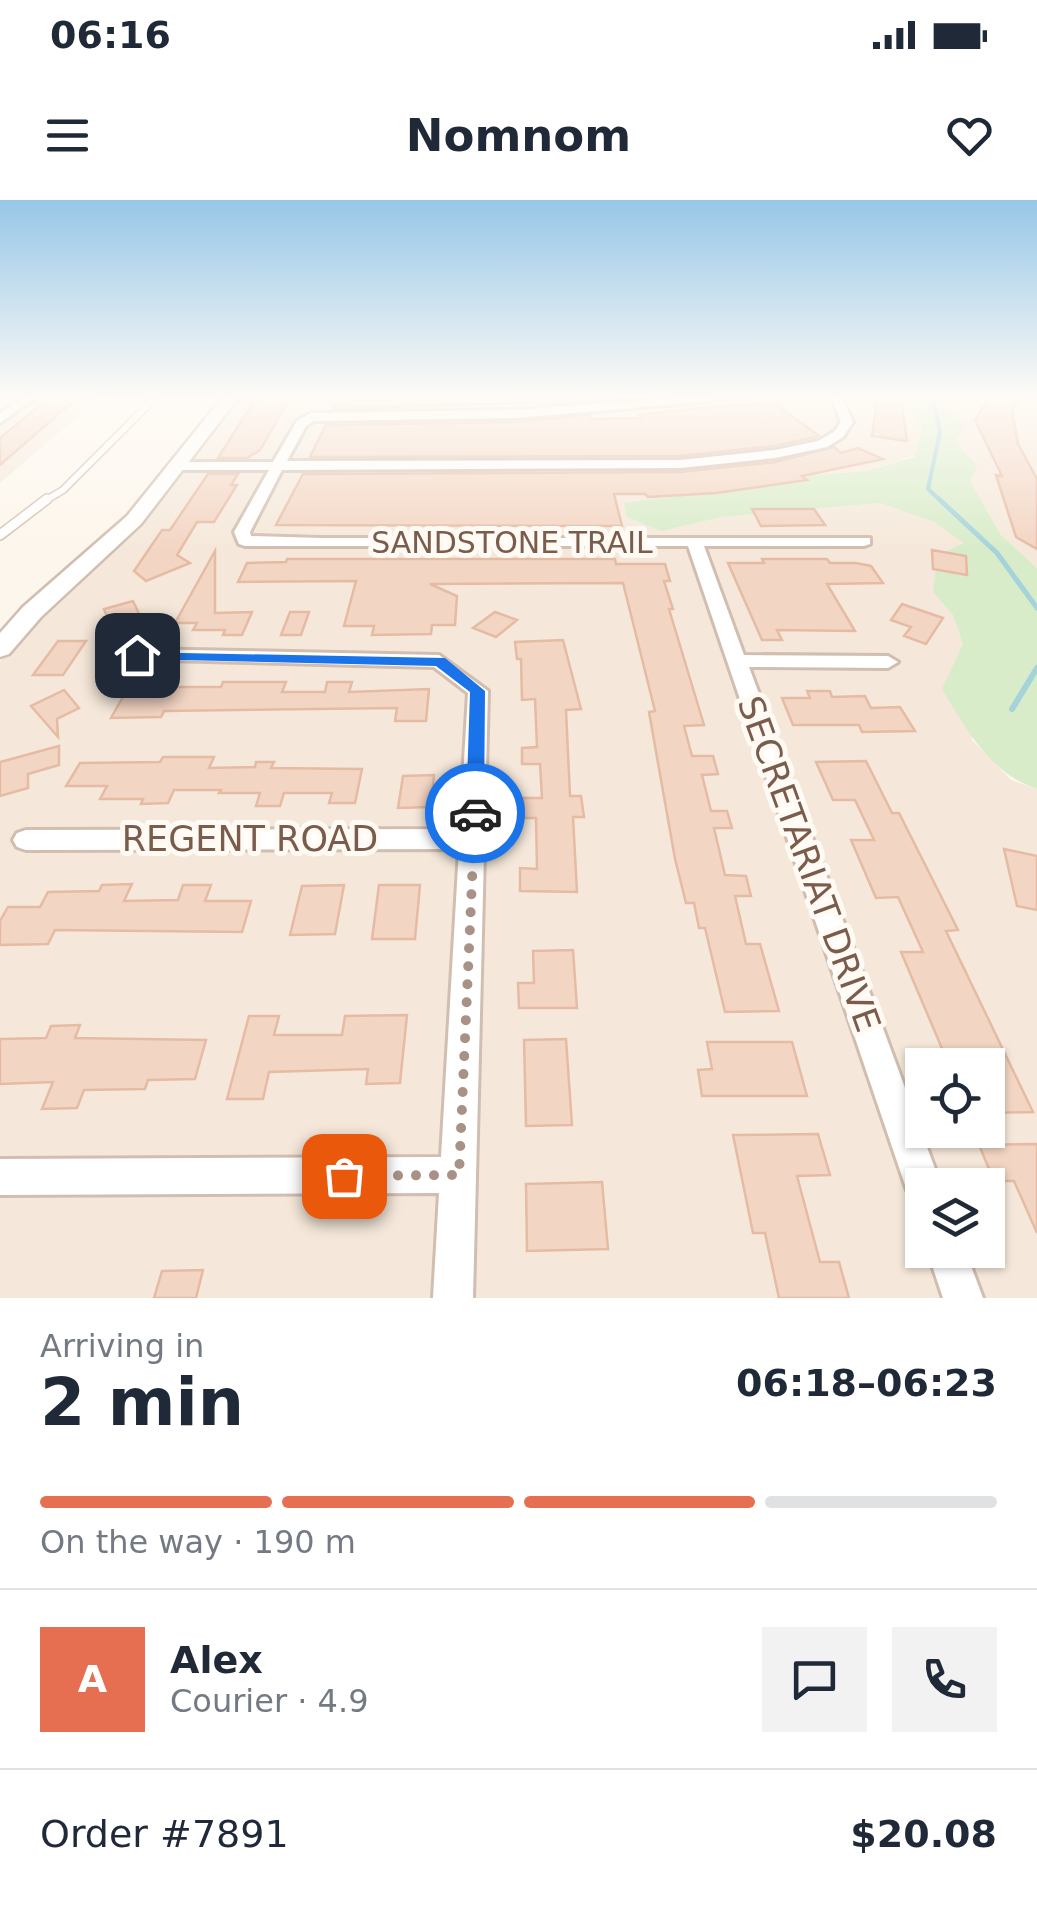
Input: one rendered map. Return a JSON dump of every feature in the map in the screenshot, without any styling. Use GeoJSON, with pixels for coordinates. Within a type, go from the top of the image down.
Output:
{"type":"FeatureCollection","features":[{"type":"Feature","properties":{"kind":"street"},"geometry":{"type":"LineString","coordinates":[[0,649],[32,612],[134,520],[189,449]]}},
{"type":"Feature","properties":{"kind":"street"},"geometry":{"type":"LineString","coordinates":[[278,466],[287,449]]}},
{"type":"Feature","properties":{"kind":"street"},"geometry":{"type":"LineString","coordinates":[[176,466],[632,466],[797,449]]}},
{"type":"Feature","properties":{"kind":"street","name":"SANDSTONE TRAIL"},"geometry":{"type":"LineString","coordinates":[[278,466],[242,532],[246,542],[864,542]]}},
{"type":"Feature","properties":{"kind":"street","name":"SECRETARIAT DRIVE"},"geometry":{"type":"LineString","coordinates":[[694,542],[917,1168]]}},
{"type":"Feature","properties":{"kind":"street"},"geometry":{"type":"LineString","coordinates":[[137,655],[440,661],[478,691],[453,1298]]}},
{"type":"Feature","properties":{"kind":"street"},"geometry":{"type":"LineString","coordinates":[[736,661],[888,662]]}},
{"type":"Feature","properties":{"kind":"street","name":"REGENT ROAD"},"geometry":{"type":"LineString","coordinates":[[26,840],[474,839]]}},
{"type":"Feature","properties":{"kind":"street"},"geometry":{"type":"LineString","coordinates":[[0,1177],[459,1175]]}},
{"type":"Feature","properties":{"kind":"street"},"geometry":{"type":"LineString","coordinates":[[952,1268],[963,1298]]}},
{"type":"Feature","properties":{"kind":"lane"},"geometry":{"type":"LineString","coordinates":[[0,535],[32,508],[63,490],[104,449]]}},
{"type":"Feature","properties":{"kind":"shaded area"},"geometry":{"type":"Polygon","coordinates":[[[0,449],[39,449],[0,483],[0,449]]]}},
{"type":"Feature","properties":{"kind":"shaded area"},"geometry":{"type":"Polygon","coordinates":[[[197,449],[916,449],[914,456],[866,471],[788,477],[624,504],[661,530],[722,517],[880,503],[934,522],[965,543],[953,615],[963,644],[972,740],[1011,780],[1037,789],[1037,1298],[0,1298],[0,662],[41,612],[143,520],[197,449]]]}},
{"type":"Feature","properties":{"kind":"shaded area"},"geometry":{"type":"Polygon","coordinates":[[[962,449],[1037,449],[1037,568],[1001,535],[970,481],[978,467],[962,449]]]}},
{"type":"Feature","properties":{"kind":"green space"},"geometry":{"type":"Polygon","coordinates":[[[916,449],[962,449],[978,467],[970,481],[1001,535],[1037,568],[1037,789],[1006,773],[981,749],[942,689],[963,644],[953,615],[933,592],[938,555],[964,543],[934,522],[880,503],[722,517],[661,531],[627,517],[624,503],[788,477],[866,471],[914,457],[916,449]]]}},
{"type":"Feature","properties":{"kind":"building"},"geometry":{"type":"Polygon","coordinates":[[[0,449],[18,449],[0,465],[0,449]]]}},
{"type":"Feature","properties":{"kind":"building"},"geometry":{"type":"Polygon","coordinates":[[[224,449],[260,449],[247,458],[218,458],[224,449]]]}},
{"type":"Feature","properties":{"kind":"building"},"geometry":{"type":"Polygon","coordinates":[[[314,449],[744,449],[680,456],[310,457],[314,449]]]}},
{"type":"Feature","properties":{"kind":"building"},"geometry":{"type":"Polygon","coordinates":[[[825,449],[841,453],[861,449],[883,459],[802,476],[807,480],[716,493],[648,497],[614,494],[622,526],[276,525],[303,474],[680,472],[776,462],[825,449]]]}},
{"type":"Feature","properties":{"kind":"building"},"geometry":{"type":"Polygon","coordinates":[[[989,449],[1021,449],[1037,479],[1037,549],[1016,537],[996,475],[1002,476],[989,449]]]}},
{"type":"Feature","properties":{"kind":"building"},"geometry":{"type":"Polygon","coordinates":[[[208,474],[238,474],[231,485],[237,485],[214,522],[197,522],[177,555],[190,563],[146,581],[134,571],[162,530],[170,530],[208,474]]]}},
{"type":"Feature","properties":{"kind":"building"},"geometry":{"type":"Polygon","coordinates":[[[752,509],[814,509],[825,525],[761,526],[752,509]]]}},
{"type":"Feature","properties":{"kind":"building"},"geometry":{"type":"Polygon","coordinates":[[[932,550],[966,556],[967,575],[933,569],[932,550]]]}},
{"type":"Feature","properties":{"kind":"building"},"geometry":{"type":"Polygon","coordinates":[[[215,551],[215,613],[252,612],[242,635],[223,635],[225,630],[193,630],[197,623],[175,623],[215,551]]]}},
{"type":"Feature","properties":{"kind":"building"},"geometry":{"type":"Polygon","coordinates":[[[287,559],[615,559],[616,564],[665,564],[670,581],[664,581],[673,609],[669,609],[704,725],[684,726],[692,756],[713,756],[718,774],[702,775],[711,811],[727,811],[732,828],[714,828],[725,875],[746,876],[751,896],[735,896],[746,944],[760,944],[779,1011],[725,1012],[705,928],[699,928],[694,903],[686,903],[675,859],[649,712],[655,711],[623,583],[430,584],[457,596],[455,625],[432,625],[431,634],[372,635],[374,626],[344,626],[356,581],[238,582],[247,563],[287,559]]]}},
{"type":"Feature","properties":{"kind":"building"},"geometry":{"type":"Polygon","coordinates":[[[762,559],[856,563],[871,566],[883,583],[827,584],[855,631],[777,630],[782,640],[762,640],[728,563],[764,563],[762,559]]]}},
{"type":"Feature","properties":{"kind":"building"},"geometry":{"type":"Polygon","coordinates":[[[133,601],[141,618],[111,627],[104,609],[133,601]]]}},
{"type":"Feature","properties":{"kind":"building"},"geometry":{"type":"Polygon","coordinates":[[[902,604],[943,618],[926,644],[904,636],[911,627],[891,620],[902,604]]]}},
{"type":"Feature","properties":{"kind":"building"},"geometry":{"type":"Polygon","coordinates":[[[290,612],[309,612],[301,635],[281,635],[290,612]]]}},
{"type":"Feature","properties":{"kind":"building"},"geometry":{"type":"Polygon","coordinates":[[[495,612],[517,620],[496,637],[473,628],[495,612]]]}},
{"type":"Feature","properties":{"kind":"building"},"geometry":{"type":"Polygon","coordinates":[[[563,640],[581,709],[566,710],[570,796],[581,796],[584,817],[573,817],[577,892],[520,891],[520,868],[537,869],[536,818],[524,818],[523,798],[542,798],[540,764],[522,764],[522,748],[537,747],[535,699],[522,700],[521,659],[517,659],[515,642],[563,640]]]}},
{"type":"Feature","properties":{"kind":"building"},"geometry":{"type":"Polygon","coordinates":[[[58,641],[86,641],[63,675],[33,675],[58,641]]]}},
{"type":"Feature","properties":{"kind":"building"},"geometry":{"type":"Polygon","coordinates":[[[223,682],[286,682],[282,692],[325,692],[327,682],[352,682],[349,692],[429,689],[426,721],[395,721],[397,708],[164,711],[161,717],[111,718],[124,695],[153,694],[157,687],[221,687],[223,682]]]}},
{"type":"Feature","properties":{"kind":"building"},"geometry":{"type":"Polygon","coordinates":[[[64,690],[79,708],[57,719],[58,737],[31,706],[64,690]]]}},
{"type":"Feature","properties":{"kind":"building"},"geometry":{"type":"Polygon","coordinates":[[[807,691],[830,691],[832,697],[865,696],[871,708],[900,707],[915,731],[862,732],[859,725],[793,725],[782,698],[810,698],[807,691]]]}},
{"type":"Feature","properties":{"kind":"building"},"geometry":{"type":"Polygon","coordinates":[[[59,746],[59,765],[28,774],[28,788],[0,796],[0,762],[59,746]]]}},
{"type":"Feature","properties":{"kind":"building"},"geometry":{"type":"Polygon","coordinates":[[[163,757],[214,757],[209,768],[255,767],[256,762],[274,762],[271,768],[362,769],[355,803],[329,803],[332,793],[284,793],[280,806],[256,806],[260,793],[174,790],[168,803],[141,804],[143,799],[100,799],[107,786],[66,786],[80,763],[160,762],[163,757]]]}},
{"type":"Feature","properties":{"kind":"building"},"geometry":{"type":"Polygon","coordinates":[[[866,761],[892,813],[899,813],[958,930],[946,931],[1002,1048],[942,1048],[901,952],[923,952],[898,897],[876,898],[851,840],[874,840],[855,800],[833,800],[816,762],[866,761]]]}},
{"type":"Feature","properties":{"kind":"building"},"geometry":{"type":"Polygon","coordinates":[[[434,775],[431,807],[398,808],[403,776],[434,775]]]}},
{"type":"Feature","properties":{"kind":"building"},"geometry":{"type":"Polygon","coordinates":[[[1004,849],[1037,856],[1037,910],[1017,906],[1004,849]]]}},
{"type":"Feature","properties":{"kind":"building"},"geometry":{"type":"Polygon","coordinates":[[[132,884],[124,901],[178,900],[183,885],[211,885],[205,901],[251,901],[242,932],[55,930],[48,944],[0,945],[0,921],[8,907],[40,907],[48,892],[99,891],[102,885],[132,884]]]}},
{"type":"Feature","properties":{"kind":"building"},"geometry":{"type":"Polygon","coordinates":[[[344,885],[335,934],[290,935],[302,886],[344,885]]]}},
{"type":"Feature","properties":{"kind":"building"},"geometry":{"type":"Polygon","coordinates":[[[379,885],[420,885],[415,939],[372,939],[379,885]]]}},
{"type":"Feature","properties":{"kind":"building"},"geometry":{"type":"Polygon","coordinates":[[[573,950],[577,1008],[519,1008],[518,983],[534,983],[533,951],[573,950]]]}},
{"type":"Feature","properties":{"kind":"building"},"geometry":{"type":"Polygon","coordinates":[[[407,1015],[400,1083],[366,1084],[368,1069],[269,1072],[263,1099],[227,1099],[249,1016],[279,1016],[274,1035],[342,1035],[345,1016],[407,1015]]]}},
{"type":"Feature","properties":{"kind":"building"},"geometry":{"type":"Polygon","coordinates":[[[80,1025],[75,1038],[206,1040],[195,1079],[148,1080],[145,1089],[84,1090],[77,1108],[42,1109],[53,1082],[0,1084],[0,1039],[46,1038],[51,1026],[80,1025]]]}},
{"type":"Feature","properties":{"kind":"building"},"geometry":{"type":"Polygon","coordinates":[[[566,1039],[572,1125],[526,1126],[524,1040],[566,1039]]]}},
{"type":"Feature","properties":{"kind":"building"},"geometry":{"type":"Polygon","coordinates":[[[707,1042],[792,1042],[807,1096],[702,1096],[698,1070],[712,1069],[707,1042]]]}},
{"type":"Feature","properties":{"kind":"building"},"geometry":{"type":"Polygon","coordinates":[[[1005,1054],[1033,1112],[1005,1113],[1005,1054]]]}},
{"type":"Feature","properties":{"kind":"building"},"geometry":{"type":"Polygon","coordinates":[[[818,1134],[830,1175],[797,1176],[820,1262],[839,1262],[849,1298],[779,1298],[765,1233],[753,1233],[733,1135],[818,1134]]]}},
{"type":"Feature","properties":{"kind":"building"},"geometry":{"type":"Polygon","coordinates":[[[1037,1144],[1037,1233],[1014,1181],[1005,1181],[1005,1168],[989,1168],[980,1148],[1005,1148],[1005,1145],[1037,1144]]]}},
{"type":"Feature","properties":{"kind":"building"},"geometry":{"type":"Polygon","coordinates":[[[602,1182],[608,1249],[527,1251],[526,1184],[602,1182]]]}},
{"type":"Feature","properties":{"kind":"building"},"geometry":{"type":"Polygon","coordinates":[[[203,1270],[196,1298],[154,1298],[162,1271],[203,1270]]]}},
{"type":"Feature","properties":{"kind":"waterway"},"geometry":{"type":"LineString","coordinates":[[936,449],[928,489],[942,502]]}},
{"type":"Feature","properties":{"kind":"waterway"},"geometry":{"type":"LineString","coordinates":[[939,499],[997,553],[1037,608]]}},
{"type":"Feature","properties":{"kind":"waterway"},"geometry":{"type":"LineString","coordinates":[[1012,709],[1037,668]]}},
{"type":"Feature","properties":{"kind":"way so far"},"geometry":{"type":"LineString","coordinates":[[344,1176],[459,1175],[475,813]]}},
{"type":"Feature","properties":{"kind":"route"},"geometry":{"type":"LineString","coordinates":[[137,655],[440,661],[478,691],[475,813]]}}]}
